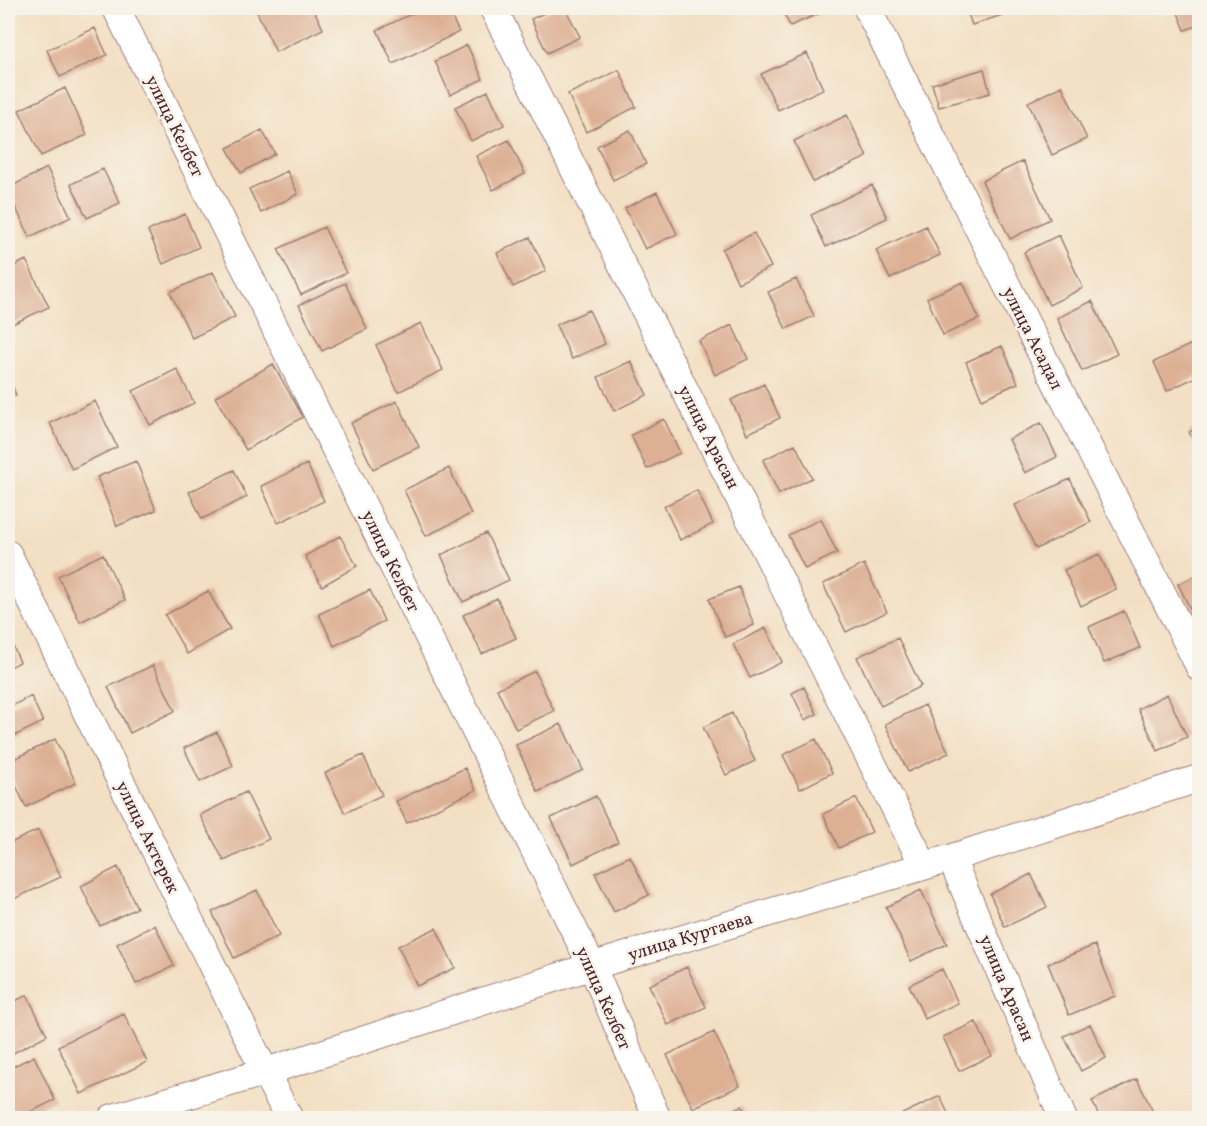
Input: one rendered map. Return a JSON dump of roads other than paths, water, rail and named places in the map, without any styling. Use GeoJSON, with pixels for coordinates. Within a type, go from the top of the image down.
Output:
{"type":"FeatureCollection","features":[{"type":"Feature","properties":{"kind":"street","name":"улица Келбет"},"geometry":{"type":"LineString","coordinates":[[117,8],[592,966],[657,1119]]}},
{"type":"Feature","properties":{"kind":"street","name":"улица Арасан"},"geometry":{"type":"LineString","coordinates":[[494,8],[924,866]]}},
{"type":"Feature","properties":{"kind":"street","name":"улица Асадал"},"geometry":{"type":"LineString","coordinates":[[867,8],[1200,668]]}},
{"type":"Feature","properties":{"kind":"street","name":"улица Актерек"},"geometry":{"type":"LineString","coordinates":[[8,554],[289,1119]]}},
{"type":"Feature","properties":{"kind":"street","name":"улица Куртаева"},"geometry":{"type":"LineString","coordinates":[[112,1119],[592,966],[951,858],[1200,778]]}},
{"type":"Feature","properties":{"kind":"street","name":"улица Арасан"},"geometry":{"type":"LineString","coordinates":[[951,858],[1063,1119]]}}]}
